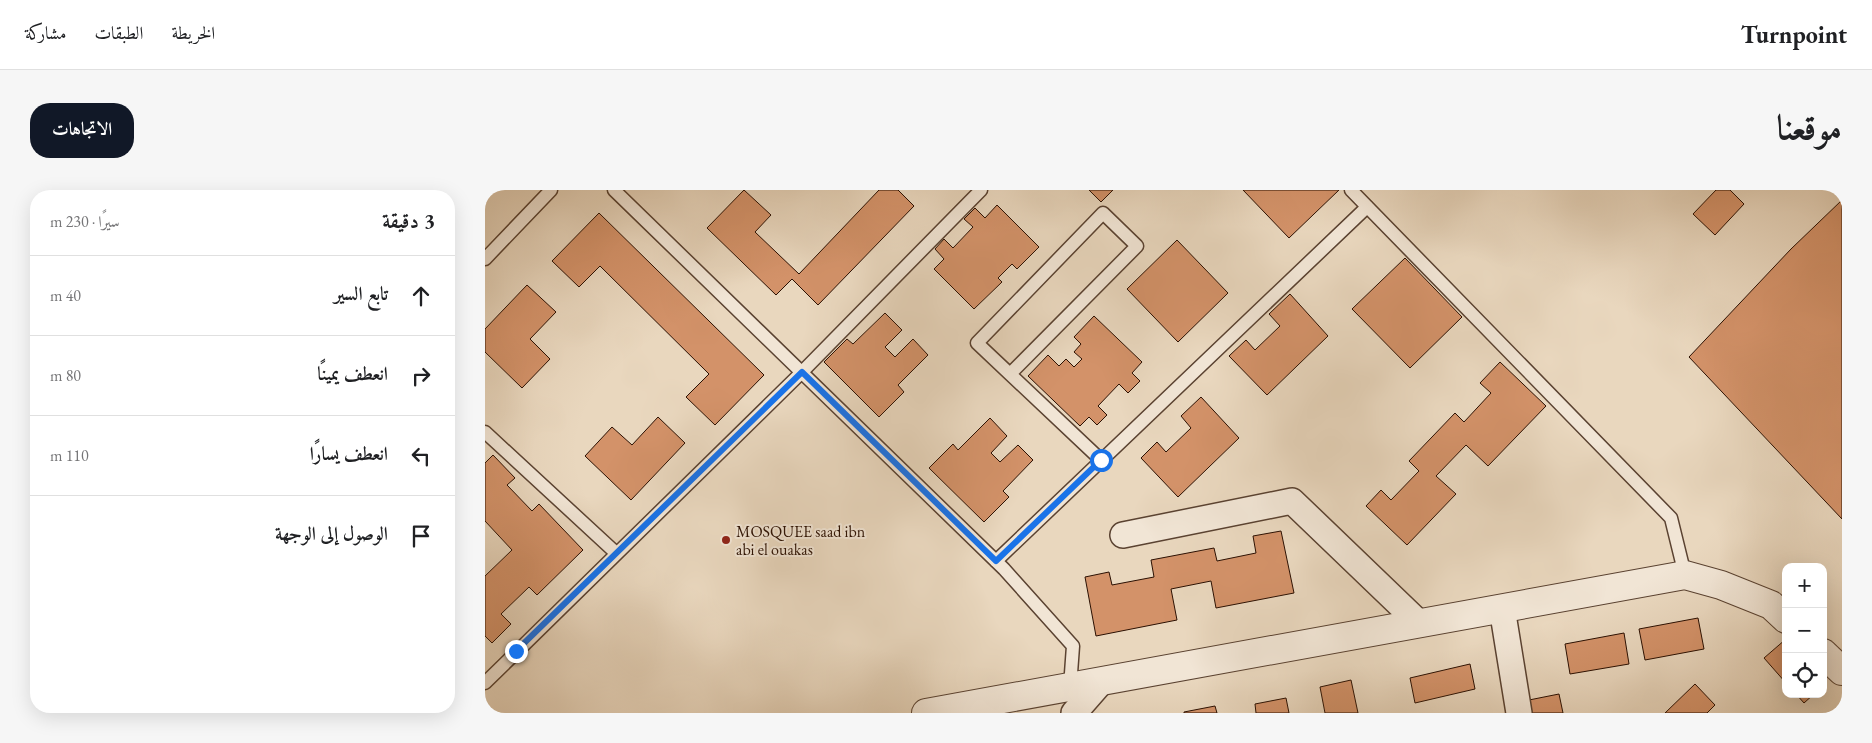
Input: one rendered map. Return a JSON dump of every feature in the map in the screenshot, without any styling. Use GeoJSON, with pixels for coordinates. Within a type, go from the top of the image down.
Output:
{"type":"FeatureCollection","features":[{"type":"Feature","properties":{"kind":"street"},"geometry":{"type":"LineString","coordinates":[[1123,535],[1292,501],[1419,623]]}},
{"type":"Feature","properties":{"kind":"street"},"geometry":{"type":"LineString","coordinates":[[926,713],[1072,700],[1102,681],[1685,575],[1721,585],[1771,605],[1782,615]]}},
{"type":"Feature","properties":{"kind":"street"},"geometry":{"type":"LineString","coordinates":[[1502,608],[1519,713]]}},
{"type":"Feature","properties":{"kind":"street"},"geometry":{"type":"LineString","coordinates":[[1827,657],[1842,671]]}},
{"type":"Feature","properties":{"kind":"lane"},"geometry":{"type":"LineString","coordinates":[[485,259],[551,190]]}},
{"type":"Feature","properties":{"kind":"lane"},"geometry":{"type":"LineString","coordinates":[[614,190],[996,561],[1073,646],[1072,700]]}},
{"type":"Feature","properties":{"kind":"lane"},"geometry":{"type":"LineString","coordinates":[[485,683],[802,372],[981,190]]}},
{"type":"Feature","properties":{"kind":"lane"},"geometry":{"type":"LineString","coordinates":[[1351,190],[1671,518],[1685,575]]}},
{"type":"Feature","properties":{"kind":"lane"},"geometry":{"type":"LineString","coordinates":[[996,561],[1367,207]]}},
{"type":"Feature","properties":{"kind":"lane"},"geometry":{"type":"LineString","coordinates":[[1010,374],[1137,246],[1103,213],[977,343],[1101,460]]}},
{"type":"Feature","properties":{"kind":"lane"},"geometry":{"type":"LineString","coordinates":[[485,432],[616,553]]}},
{"type":"Feature","properties":{"kind":"building"},"geometry":{"type":"Polygon","coordinates":[[[744,190],[771,215],[755,232],[799,274],[879,190],[898,190],[914,206],[818,305],[792,279],[776,295],[707,228],[744,190]]]}},
{"type":"Feature","properties":{"kind":"building"},"geometry":{"type":"Polygon","coordinates":[[[1089,190],[1113,190],[1101,202],[1089,190]]]}},
{"type":"Feature","properties":{"kind":"building"},"geometry":{"type":"Polygon","coordinates":[[[1243,190],[1339,190],[1289,238],[1243,190]]]}},
{"type":"Feature","properties":{"kind":"building"},"geometry":{"type":"Polygon","coordinates":[[[1716,190],[1730,190],[1744,204],[1715,235],[1693,214],[1716,190]]]}},
{"type":"Feature","properties":{"kind":"building"},"geometry":{"type":"Polygon","coordinates":[[[1842,200],[1842,519],[1689,357],[1791,249],[1842,200]]]}},
{"type":"Feature","properties":{"kind":"building"},"geometry":{"type":"Polygon","coordinates":[[[997,205],[1039,247],[1017,269],[1012,264],[998,278],[1002,282],[974,309],[934,269],[944,259],[935,249],[944,239],[953,248],[973,227],[964,219],[975,208],[985,218],[997,205]]]}},
{"type":"Feature","properties":{"kind":"building"},"geometry":{"type":"Polygon","coordinates":[[[599,213],[764,375],[715,425],[686,397],[709,374],[600,266],[579,287],[552,261],[599,213]]]}},
{"type":"Feature","properties":{"kind":"building"},"geometry":{"type":"Polygon","coordinates":[[[1177,240],[1228,293],[1178,342],[1127,289],[1177,240]]]}},
{"type":"Feature","properties":{"kind":"building"},"geometry":{"type":"Polygon","coordinates":[[[1405,258],[1462,317],[1410,368],[1352,309],[1405,258]]]}},
{"type":"Feature","properties":{"kind":"building"},"geometry":{"type":"Polygon","coordinates":[[[527,285],[556,312],[530,339],[550,359],[522,388],[485,352],[485,329],[527,285]]]}},
{"type":"Feature","properties":{"kind":"building"},"geometry":{"type":"Polygon","coordinates":[[[1290,294],[1328,336],[1267,395],[1229,356],[1246,340],[1255,350],[1280,326],[1269,314],[1290,294]]]}},
{"type":"Feature","properties":{"kind":"building"},"geometry":{"type":"Polygon","coordinates":[[[885,313],[902,330],[885,347],[895,357],[913,339],[928,355],[898,385],[904,392],[879,417],[824,362],[847,339],[853,344],[885,313]]]}},
{"type":"Feature","properties":{"kind":"building"},"geometry":{"type":"Polygon","coordinates":[[[1094,316],[1142,362],[1132,373],[1140,381],[1128,393],[1119,384],[1098,406],[1107,415],[1097,425],[1089,417],[1080,426],[1028,376],[1048,355],[1059,366],[1066,359],[1074,367],[1082,359],[1074,352],[1081,344],[1074,337],[1094,316]]]}},
{"type":"Feature","properties":{"kind":"building"},"geometry":{"type":"Polygon","coordinates":[[[1500,362],[1546,406],[1488,466],[1466,445],[1436,476],[1456,494],[1407,545],[1366,506],[1381,490],[1391,500],[1419,471],[1409,461],[1455,413],[1464,422],[1491,393],[1480,383],[1500,362]]]}},
{"type":"Feature","properties":{"kind":"building"},"geometry":{"type":"Polygon","coordinates":[[[1201,397],[1239,438],[1178,497],[1141,458],[1157,442],[1166,452],[1191,428],[1181,416],[1201,397]]]}},
{"type":"Feature","properties":{"kind":"building"},"geometry":{"type":"Polygon","coordinates":[[[658,417],[685,443],[631,500],[585,456],[612,427],[632,445],[658,417]]]}},
{"type":"Feature","properties":{"kind":"building"},"geometry":{"type":"Polygon","coordinates":[[[990,418],[1007,436],[991,453],[1000,462],[1018,445],[1033,460],[1003,491],[1009,497],[984,522],[929,468],[953,444],[958,450],[990,418]]]}},
{"type":"Feature","properties":{"kind":"building"},"geometry":{"type":"Polygon","coordinates":[[[493,455],[515,478],[507,485],[532,511],[539,504],[583,550],[537,595],[529,587],[501,614],[511,624],[492,643],[485,636],[485,576],[512,550],[485,521],[485,463],[493,455]]]}},
{"type":"Feature","properties":{"kind":"building"},"geometry":{"type":"Polygon","coordinates":[[[1281,531],[1294,593],[1216,608],[1211,581],[1171,589],[1177,620],[1096,636],[1085,577],[1109,572],[1112,585],[1154,577],[1151,560],[1214,548],[1217,561],[1256,553],[1253,536],[1281,531]]]}},
{"type":"Feature","properties":{"kind":"building"},"geometry":{"type":"Polygon","coordinates":[[[1698,618],[1704,649],[1645,660],[1639,629],[1698,618]]]}},
{"type":"Feature","properties":{"kind":"building"},"geometry":{"type":"Polygon","coordinates":[[[1624,633],[1629,664],[1570,674],[1565,644],[1624,633]]]}},
{"type":"Feature","properties":{"kind":"building"},"geometry":{"type":"Polygon","coordinates":[[[1782,642],[1782,678],[1764,658],[1782,642]]]}},
{"type":"Feature","properties":{"kind":"building"},"geometry":{"type":"Polygon","coordinates":[[[1470,664],[1475,689],[1415,703],[1410,678],[1470,664]]]}},
{"type":"Feature","properties":{"kind":"building"},"geometry":{"type":"Polygon","coordinates":[[[1351,680],[1358,713],[1325,713],[1320,687],[1351,680]]]}},
{"type":"Feature","properties":{"kind":"building"},"geometry":{"type":"Polygon","coordinates":[[[1695,684],[1715,705],[1707,713],[1665,713],[1695,684]]]}},
{"type":"Feature","properties":{"kind":"building"},"geometry":{"type":"Polygon","coordinates":[[[1559,694],[1563,713],[1531,713],[1529,700],[1559,694]]]}},
{"type":"Feature","properties":{"kind":"building"},"geometry":{"type":"Polygon","coordinates":[[[1286,698],[1289,713],[1256,713],[1255,704],[1286,698]]]}},
{"type":"Feature","properties":{"kind":"building"},"geometry":{"type":"Polygon","coordinates":[[[1800,698],[1810,698],[1804,703],[1800,698]]]}},
{"type":"Feature","properties":{"kind":"building"},"geometry":{"type":"Polygon","coordinates":[[[1215,706],[1217,713],[1184,713],[1184,712],[1215,706]]]}},
{"type":"Feature","properties":{"kind":"place","name":"MOSQUEE saad ibn abi el ouakas"},"geometry":{"type":"Point","coordinates":[726,540]}},
{"type":"Feature","properties":{"kind":"route"},"geometry":{"type":"LineString","coordinates":[[516,651],[802,372],[996,561],[1101,460]]}}]}
